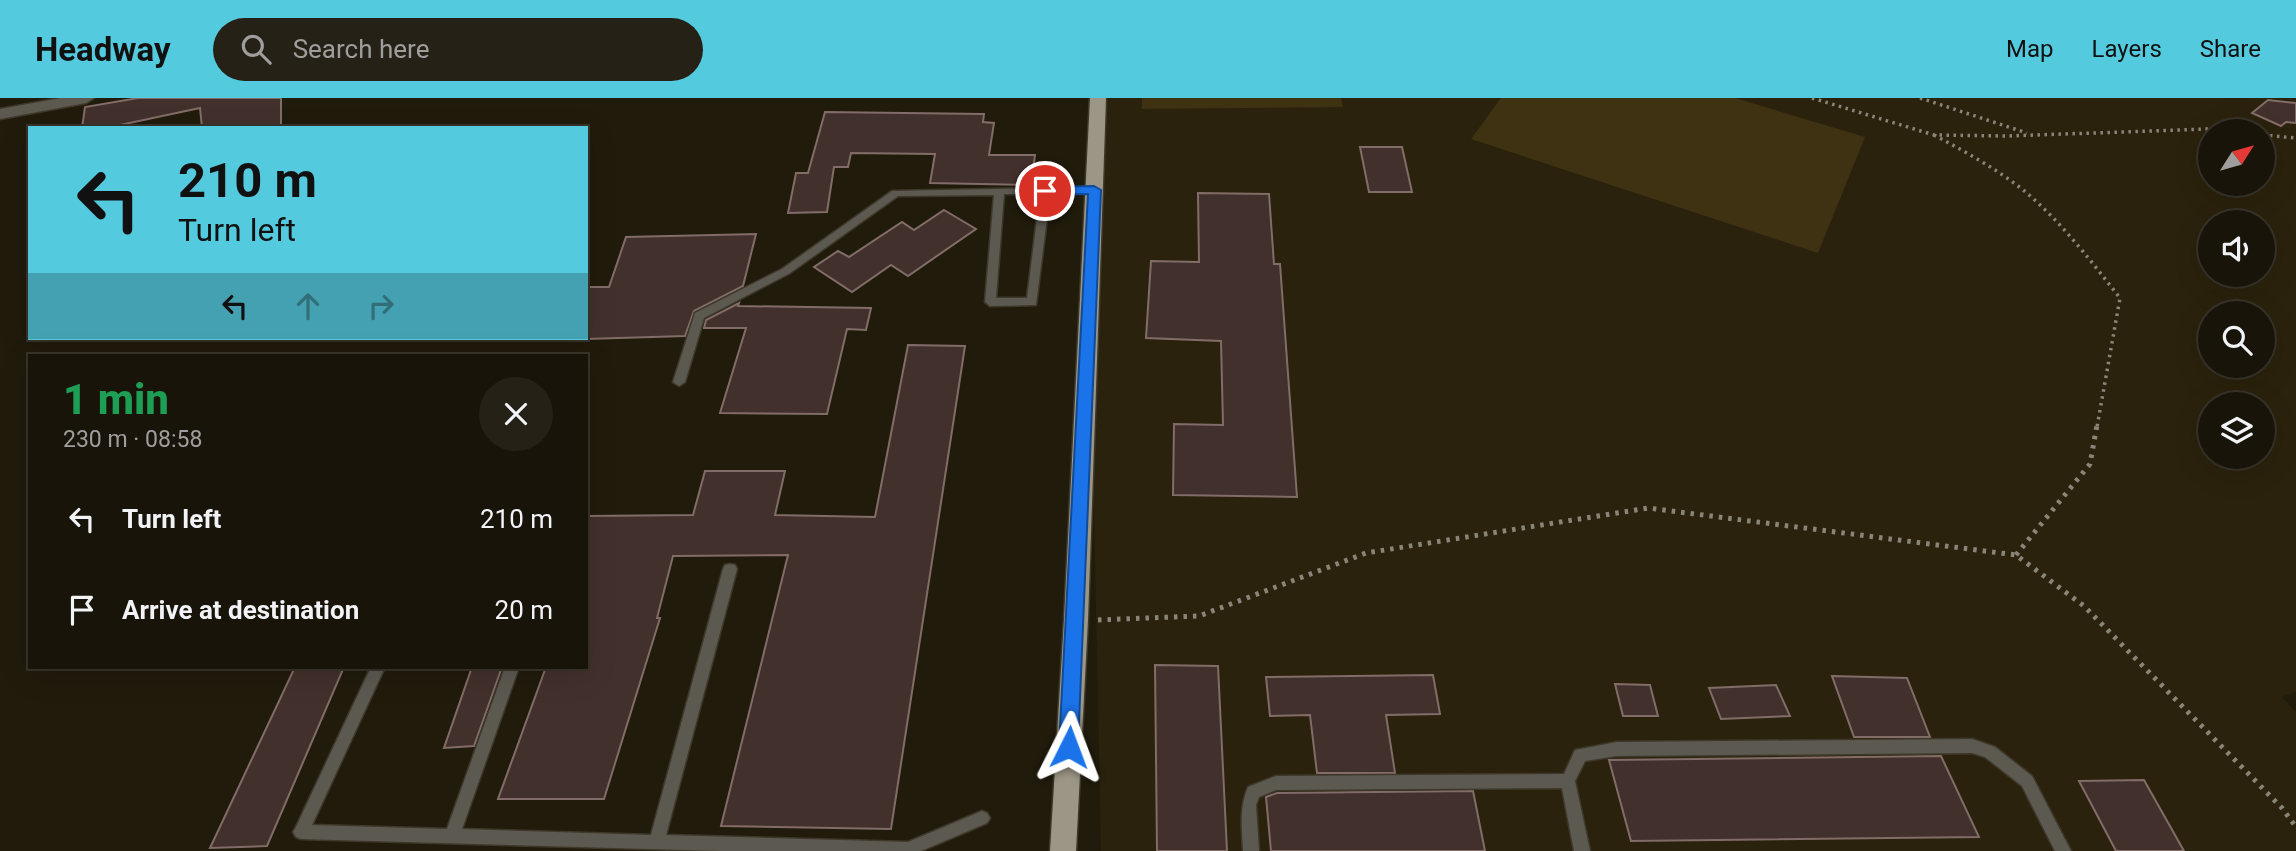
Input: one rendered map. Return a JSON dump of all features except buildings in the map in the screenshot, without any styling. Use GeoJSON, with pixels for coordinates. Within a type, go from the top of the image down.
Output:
{"type":"FeatureCollection","features":[{"type":"Feature","properties":{"kind":"main road"},"geometry":{"type":"LineString","coordinates":[[1063,851],[1076,620],[1098,98]]}},
{"type":"Feature","properties":{"kind":"street"},"geometry":{"type":"LineString","coordinates":[[0,114],[86,98]]}},
{"type":"Feature","properties":{"kind":"lane"},"geometry":{"type":"LineString","coordinates":[[679,382],[699,316],[786,271],[896,193],[1094,190]]}},
{"type":"Feature","properties":{"kind":"lane"},"geometry":{"type":"LineString","coordinates":[[999,192],[990,302],[1032,302],[1045,191]]}},
{"type":"Feature","properties":{"kind":"lane"},"geometry":{"type":"LineString","coordinates":[[657,842],[730,569]]}},
{"type":"Feature","properties":{"kind":"lane"},"geometry":{"type":"LineString","coordinates":[[377,669],[301,832],[908,849],[982,818]]}},
{"type":"Feature","properties":{"kind":"lane"},"geometry":{"type":"LineString","coordinates":[[452,836],[511,669]]}},
{"type":"Feature","properties":{"kind":"lane"},"geometry":{"type":"LineString","coordinates":[[1582,851],[1568,781],[1580,755],[1617,749],[1972,746],[1990,752],[2027,781],[2063,851]]}},
{"type":"Feature","properties":{"kind":"lane"},"geometry":{"type":"LineString","coordinates":[[1251,851],[1249,805],[1253,792],[1276,783],[1568,781]]}},
{"type":"Feature","properties":{"kind":"path"},"geometry":{"type":"LineString","coordinates":[[1812,98],[1934,135],[1975,157],[2023,190],[2074,239],[2120,298],[2090,464],[2016,555]]}},
{"type":"Feature","properties":{"kind":"path"},"geometry":{"type":"LineString","coordinates":[[1920,98],[2032,134]]}},
{"type":"Feature","properties":{"kind":"path"},"geometry":{"type":"LineString","coordinates":[[1934,135],[2198,129]]}},
{"type":"Feature","properties":{"kind":"path"},"geometry":{"type":"LineString","coordinates":[[2275,136],[2296,138]]}},
{"type":"Feature","properties":{"kind":"path"},"geometry":{"type":"LineString","coordinates":[[1076,620],[1199,616],[1366,553],[1648,508],[2016,555],[2084,606],[2282,808],[2296,827]]}},
{"type":"Feature","properties":{"kind":"shaded area"},"geometry":{"type":"Polygon","coordinates":[[[1096,98],[2296,98],[2296,692],[2282,697],[2296,712],[2296,851],[1101,851],[1088,224],[1096,98]]]}},
{"type":"Feature","properties":{"kind":"shaded area"},"geometry":{"type":"Polygon","coordinates":[[[1142,98],[1341,98],[1343,107],[1142,109],[1142,98]]]}},
{"type":"Feature","properties":{"kind":"shaded area"},"geometry":{"type":"Polygon","coordinates":[[[1501,98],[1735,98],[1865,137],[1818,253],[1471,139],[1501,98]]]}},
{"type":"Feature","properties":{"kind":"route"},"geometry":{"type":"LineString","coordinates":[[1045,191],[1094,190],[1069,747]]}}]}
